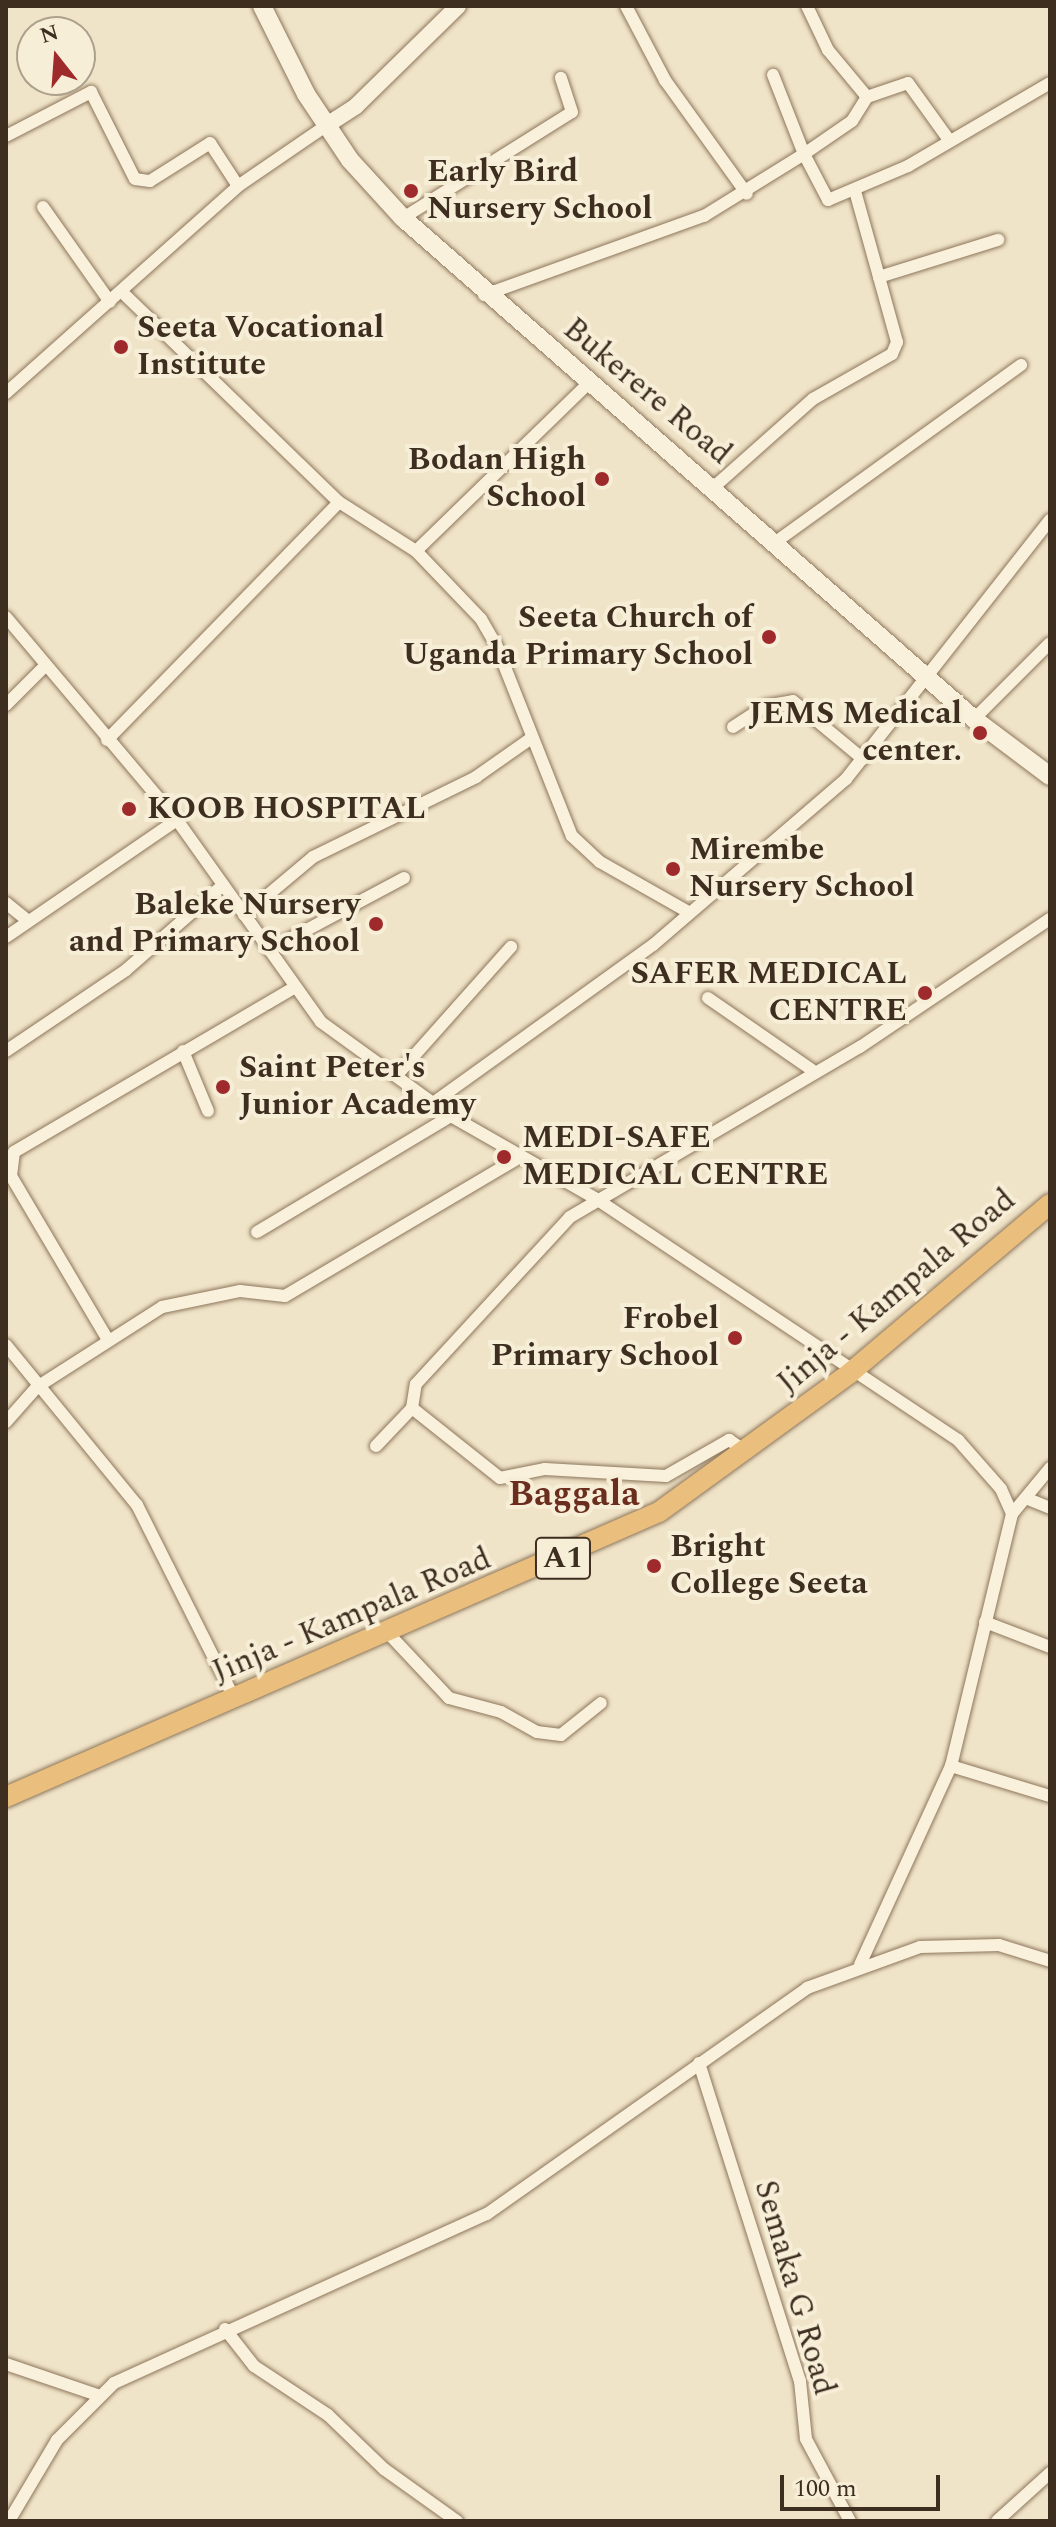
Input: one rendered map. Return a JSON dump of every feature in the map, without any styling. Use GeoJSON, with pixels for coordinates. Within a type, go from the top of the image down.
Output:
{"type":"FeatureCollection","features":[{"type":"Feature","properties":{"kind":"highway","name":"Jinja - Kampala Road"},"geometry":{"type":"LineString","coordinates":[[6,1797],[596,1544],[689,1495],[850,1373],[1050,1204]]}},
{"type":"Feature","properties":{"kind":"main road","name":"Bukerere Road"},"geometry":{"type":"LineString","coordinates":[[262,6],[327,125],[403,218],[484,295],[715,486],[974,719],[1050,776]]}},
{"type":"Feature","properties":{"kind":"street"},"geometry":{"type":"LineString","coordinates":[[6,393],[238,186],[356,106],[458,6]]}},
{"type":"Feature","properties":{"kind":"street"},"geometry":{"type":"LineString","coordinates":[[626,6],[665,80],[747,194]]}},
{"type":"Feature","properties":{"kind":"street"},"geometry":{"type":"LineString","coordinates":[[807,6],[828,50],[867,97]]}},
{"type":"Feature","properties":{"kind":"street"},"geometry":{"type":"LineString","coordinates":[[773,75],[821,196],[838,199],[1050,83]]}},
{"type":"Feature","properties":{"kind":"street"},"geometry":{"type":"LineString","coordinates":[[403,218],[572,112],[561,78]]}},
{"type":"Feature","properties":{"kind":"street"},"geometry":{"type":"LineString","coordinates":[[484,295],[747,194],[852,121],[867,97],[908,83],[949,140]]}},
{"type":"Feature","properties":{"kind":"street"},"geometry":{"type":"LineString","coordinates":[[6,136],[91,92],[135,179],[150,181],[210,143],[238,186]]}},
{"type":"Feature","properties":{"kind":"street"},"geometry":{"type":"LineString","coordinates":[[715,486],[813,399],[892,354],[897,342],[855,191]]}},
{"type":"Feature","properties":{"kind":"street"},"geometry":{"type":"LineString","coordinates":[[43,207],[110,302]]}},
{"type":"Feature","properties":{"kind":"street"},"geometry":{"type":"LineString","coordinates":[[879,277],[998,240]]}},
{"type":"Feature","properties":{"kind":"street"},"geometry":{"type":"LineString","coordinates":[[122,292],[339,502],[416,551],[481,619],[530,739],[583,850],[690,913]]}},
{"type":"Feature","properties":{"kind":"street"},"geometry":{"type":"LineString","coordinates":[[777,541],[1021,365]]}},
{"type":"Feature","properties":{"kind":"street"},"geometry":{"type":"LineString","coordinates":[[416,551],[589,383]]}},
{"type":"Feature","properties":{"kind":"street"},"geometry":{"type":"LineString","coordinates":[[107,740],[339,502]]}},
{"type":"Feature","properties":{"kind":"street"},"geometry":{"type":"LineString","coordinates":[[433,1103],[582,1000],[690,913],[863,759],[1050,520]]}},
{"type":"Feature","properties":{"kind":"street"},"geometry":{"type":"LineString","coordinates":[[6,617],[44,667],[177,820],[321,1022],[451,1116],[598,1200],[982,1461],[1012,1514]]}},
{"type":"Feature","properties":{"kind":"street"},"geometry":{"type":"LineString","coordinates":[[974,719],[1050,643]]}},
{"type":"Feature","properties":{"kind":"street"},"geometry":{"type":"LineString","coordinates":[[6,705],[44,667]]}},
{"type":"Feature","properties":{"kind":"street"},"geometry":{"type":"LineString","coordinates":[[733,727],[765,706],[793,701],[863,759]]}},
{"type":"Feature","properties":{"kind":"street"},"geometry":{"type":"LineString","coordinates":[[244,915],[313,857],[476,777],[530,739]]}},
{"type":"Feature","properties":{"kind":"street"},"geometry":{"type":"LineString","coordinates":[[6,937],[177,820]]}},
{"type":"Feature","properties":{"kind":"street"},"geometry":{"type":"LineString","coordinates":[[269,950],[404,878]]}},
{"type":"Feature","properties":{"kind":"street"},"geometry":{"type":"LineString","coordinates":[[6,1051],[126,970],[223,885]]}},
{"type":"Feature","properties":{"kind":"street"},"geometry":{"type":"LineString","coordinates":[[6,903],[27,920]]}},
{"type":"Feature","properties":{"kind":"street"},"geometry":{"type":"LineString","coordinates":[[376,1446],[412,1408],[426,1374],[570,1217],[812,1070],[860,1047],[1050,919]]}},
{"type":"Feature","properties":{"kind":"street"},"geometry":{"type":"LineString","coordinates":[[396,1076],[511,947]]}},
{"type":"Feature","properties":{"kind":"street"},"geometry":{"type":"LineString","coordinates":[[108,1340],[11,1176],[14,1152],[295,987]]}},
{"type":"Feature","properties":{"kind":"street"},"geometry":{"type":"LineString","coordinates":[[708,998],[812,1070]]}},
{"type":"Feature","properties":{"kind":"street"},"geometry":{"type":"LineString","coordinates":[[183,1051],[208,1111]]}},
{"type":"Feature","properties":{"kind":"street"},"geometry":{"type":"LineString","coordinates":[[257,1232],[451,1116]]}},
{"type":"Feature","properties":{"kind":"street"},"geometry":{"type":"LineString","coordinates":[[6,1422],[37,1387],[108,1340],[176,1301],[240,1291],[285,1296],[520,1157]]}},
{"type":"Feature","properties":{"kind":"street"},"geometry":{"type":"LineString","coordinates":[[6,1345],[37,1387],[137,1505],[234,1698]]}},
{"type":"Feature","properties":{"kind":"street"},"geometry":{"type":"LineString","coordinates":[[412,1408],[500,1478],[545,1469],[666,1476],[729,1440],[747,1452]]}},
{"type":"Feature","properties":{"kind":"street"},"geometry":{"type":"LineString","coordinates":[[860,1965],[951,1766],[1012,1514],[1028,1499],[1050,1468]]}},
{"type":"Feature","properties":{"kind":"street"},"geometry":{"type":"LineString","coordinates":[[1028,1499],[1050,1508]]}},
{"type":"Feature","properties":{"kind":"street"},"geometry":{"type":"LineString","coordinates":[[985,1622],[1050,1647]]}},
{"type":"Feature","properties":{"kind":"street"},"geometry":{"type":"LineString","coordinates":[[388,1633],[449,1698],[501,1712],[537,1732],[561,1735],[601,1703]]}},
{"type":"Feature","properties":{"kind":"street"},"geometry":{"type":"LineString","coordinates":[[951,1766],[1050,1796]]}},
{"type":"Feature","properties":{"kind":"street"},"geometry":{"type":"LineString","coordinates":[[9,2521],[57,2440],[97,2395],[225,2329],[417,2251],[487,2214],[790,1998],[860,1965],[960,1943],[1050,1961]]}},
{"type":"Feature","properties":{"kind":"street","name":"Semaka G Road"},"geometry":{"type":"LineString","coordinates":[[699,2063],[800,2381],[806,2439],[850,2521]]}},
{"type":"Feature","properties":{"kind":"street"},"geometry":{"type":"LineString","coordinates":[[225,2329],[254,2366],[443,2516],[457,2521]]}},
{"type":"Feature","properties":{"kind":"street"},"geometry":{"type":"LineString","coordinates":[[6,2364],[97,2395]]}},
{"type":"Feature","properties":{"kind":"street"},"geometry":{"type":"LineString","coordinates":[[997,2521],[1050,2473]]}},
{"type":"Feature","properties":{"kind":"place","name":"Early Bird Nursery School"},"geometry":{"type":"Point","coordinates":[411,191]}},
{"type":"Feature","properties":{"kind":"place","name":"Seeta Vocational Institute"},"geometry":{"type":"Point","coordinates":[121,347]}},
{"type":"Feature","properties":{"kind":"place","name":"Bodan High School"},"geometry":{"type":"Point","coordinates":[602,479]}},
{"type":"Feature","properties":{"kind":"place","name":"Seeta Church of Uganda Primary School"},"geometry":{"type":"Point","coordinates":[769,637]}},
{"type":"Feature","properties":{"kind":"place","name":"JEMS Medical center."},"geometry":{"type":"Point","coordinates":[980,733]}},
{"type":"Feature","properties":{"kind":"place","name":"KOOB HOSPITAL"},"geometry":{"type":"Point","coordinates":[129,809]}},
{"type":"Feature","properties":{"kind":"place","name":"Mirembe Nursery School"},"geometry":{"type":"Point","coordinates":[673,869]}},
{"type":"Feature","properties":{"kind":"place","name":"Baleke Nursery and Primary School"},"geometry":{"type":"Point","coordinates":[376,924]}},
{"type":"Feature","properties":{"kind":"place","name":"SAFER MEDICAL CENTRE"},"geometry":{"type":"Point","coordinates":[925,993]}},
{"type":"Feature","properties":{"kind":"place","name":"Saint Peter's Junior Academy"},"geometry":{"type":"Point","coordinates":[223,1087]}},
{"type":"Feature","properties":{"kind":"place","name":"MEDI-SAFE MEDICAL CENTRE"},"geometry":{"type":"Point","coordinates":[504,1157]}},
{"type":"Feature","properties":{"kind":"place","name":"Frobel Primary School"},"geometry":{"type":"Point","coordinates":[735,1338]}},
{"type":"Feature","properties":{"kind":"place","name":"Bright College Seeta"},"geometry":{"type":"Point","coordinates":[654,1566]}},
{"type":"Feature","properties":{"kind":"district","name":"Baggala"},"geometry":{"type":"Point","coordinates":[574,1495]}}]}
